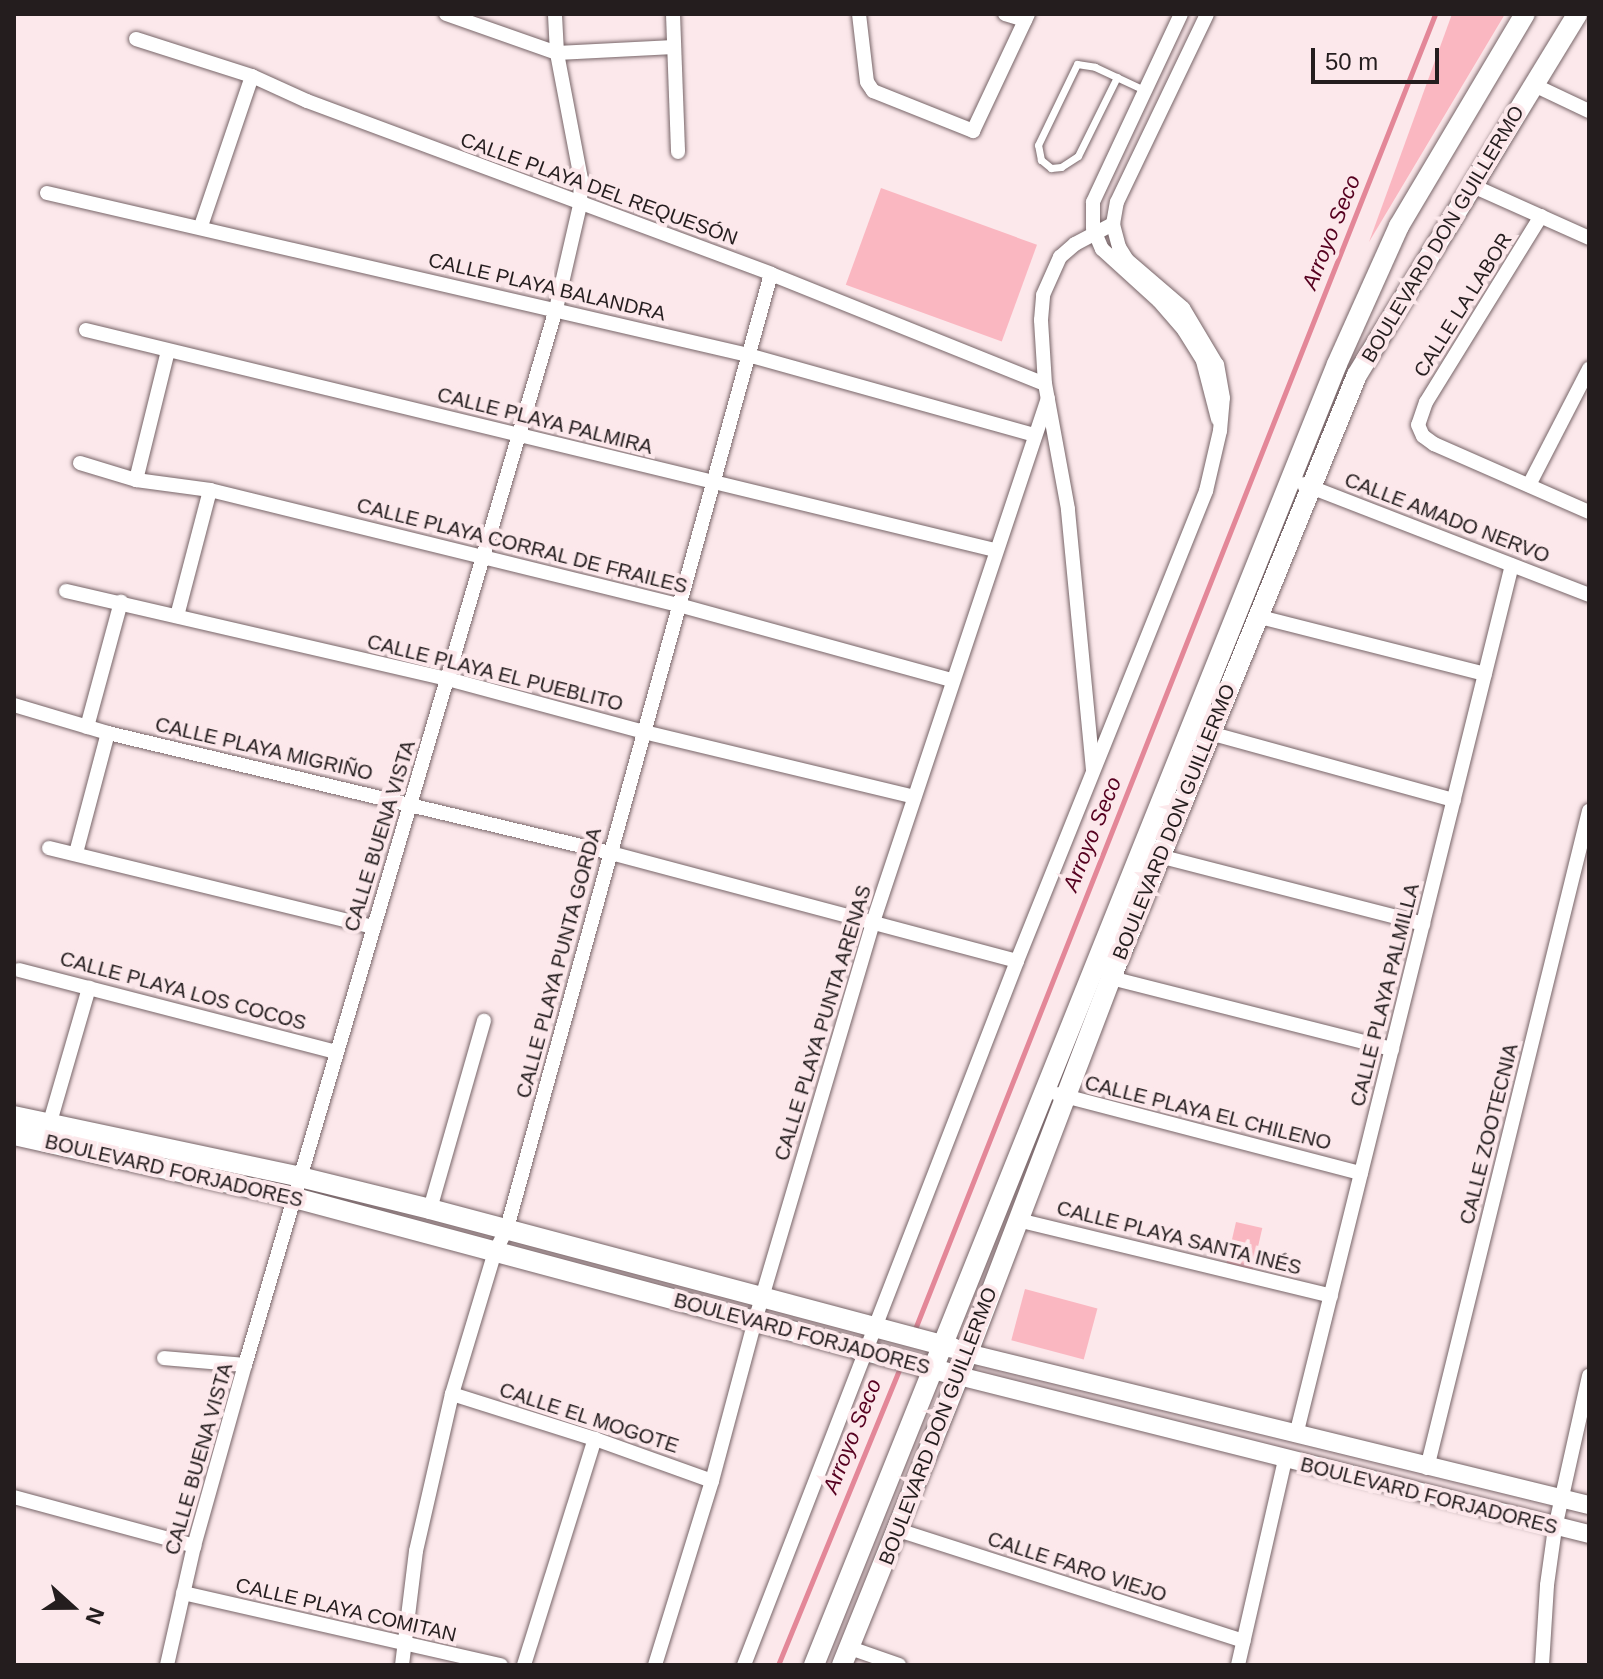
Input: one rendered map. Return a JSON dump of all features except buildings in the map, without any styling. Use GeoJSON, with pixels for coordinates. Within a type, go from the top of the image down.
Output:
{"type":"FeatureCollection","features":[{"type":"Feature","properties":{"kind":"main road","name":"BOULEVARD DON GUILLERMO"},"geometry":{"type":"LineString","coordinates":[[814,1665],[940,1345],[1054,1094],[1111,978],[1153,854],[1210,733],[1256,616],[1337,364],[1399,226],[1525,14]]}},
{"type":"Feature","properties":{"kind":"main road","name":"BOULEVARD DON GUILLERMO"},"geometry":{"type":"LineString","coordinates":[[846,1656],[1018,1220],[1054,1094],[1300,483],[1357,375],[1577,14]]}},
{"type":"Feature","properties":{"kind":"main road"},"geometry":{"type":"LineString","coordinates":[[1337,364],[1357,375]]}},
{"type":"Feature","properties":{"kind":"main road","name":"BOULEVARD FORJADORES"},"geometry":{"type":"LineString","coordinates":[[14,1116],[300,1177],[507,1228],[763,1295],[967,1353]]}},
{"type":"Feature","properties":{"kind":"main road","name":"BOULEVARD FORJADORES"},"geometry":{"type":"LineString","coordinates":[[14,1135],[295,1198],[959,1376]]}},
{"type":"Feature","properties":{"kind":"street"},"geometry":{"type":"LineString","coordinates":[[446,14],[557,53],[674,47]]}},
{"type":"Feature","properties":{"kind":"street","name":"CALLE BUENA VISTA"},"geometry":{"type":"LineString","coordinates":[[167,1665],[194,1546],[245,1365],[556,309],[580,205],[578,156],[557,53],[555,14]]}},
{"type":"Feature","properties":{"kind":"street"},"geometry":{"type":"LineString","coordinates":[[673,14],[678,152]]}},
{"type":"Feature","properties":{"kind":"street"},"geometry":{"type":"LineString","coordinates":[[859,14],[867,82],[873,91],[973,131],[1026,17],[1005,14]]}},
{"type":"Feature","properties":{"kind":"street"},"geometry":{"type":"LineString","coordinates":[[1181,14],[1093,202],[1094,232],[1102,249],[1159,301],[1184,330],[1203,361],[1220,431]]}},
{"type":"Feature","properties":{"kind":"street"},"geometry":{"type":"LineString","coordinates":[[744,1665],[872,1351],[1017,961],[1206,491],[1220,431],[1223,398],[1217,365],[1203,336],[1183,308],[1127,260],[1119,247],[1113,224],[1117,202],[1207,14]]}},
{"type":"Feature","properties":{"kind":"street","name":"CALLE PLAYA DEL REQUESÓN"},"geometry":{"type":"LineString","coordinates":[[136,39],[252,76],[580,205],[771,274],[1046,391]]}},
{"type":"Feature","properties":{"kind":"street"},"geometry":{"type":"LineString","coordinates":[[201,226],[252,76]]}},
{"type":"Feature","properties":{"kind":"street"},"geometry":{"type":"LineString","coordinates":[[1534,85],[1589,111]]}},
{"type":"Feature","properties":{"kind":"street"},"geometry":{"type":"LineString","coordinates":[[1473,186],[1589,238]]}},
{"type":"Feature","properties":{"kind":"street","name":"CALLE PLAYA BALANDRA"},"geometry":{"type":"LineString","coordinates":[[47,193],[201,226],[748,355],[1034,435]]}},
{"type":"Feature","properties":{"kind":"street","name":"CALLE LA LABOR"},"geometry":{"type":"LineString","coordinates":[[1529,485],[1434,444],[1423,436],[1418,425],[1420,414],[1541,216]]}},
{"type":"Feature","properties":{"kind":"street"},"geometry":{"type":"LineString","coordinates":[[1094,774],[1068,509],[1046,391],[1043,295],[1060,257],[1094,232],[1113,224]]}},
{"type":"Feature","properties":{"kind":"street","name":"CALLE PLAYA PUNTA GORDA"},"geometry":{"type":"LineString","coordinates":[[402,1665],[416,1551],[452,1394],[495,1252],[507,1228],[771,274]]}},
{"type":"Feature","properties":{"kind":"street","name":"CALLE PLAYA PALMIRA"},"geometry":{"type":"LineString","coordinates":[[86,330],[995,550]]}},
{"type":"Feature","properties":{"kind":"street"},"geometry":{"type":"LineString","coordinates":[[136,480],[168,351]]}},
{"type":"Feature","properties":{"kind":"street"},"geometry":{"type":"LineString","coordinates":[[1589,369],[1529,485],[1589,512]]}},
{"type":"Feature","properties":{"kind":"street","name":"CALLE PLAYA PUNTA ARENAS"},"geometry":{"type":"LineString","coordinates":[[655,1665],[712,1481],[755,1321],[873,922],[1046,391]]}},
{"type":"Feature","properties":{"kind":"street","name":"CALLE PLAYA CORRAL DE FRAILES"},"geometry":{"type":"LineString","coordinates":[[80,463],[136,480],[210,490],[679,605],[952,680]]}},
{"type":"Feature","properties":{"kind":"street","name":"CALLE AMADO NERVO"},"geometry":{"type":"LineString","coordinates":[[1300,483],[1589,595]]}},
{"type":"Feature","properties":{"kind":"street"},"geometry":{"type":"LineString","coordinates":[[177,616],[210,490]]}},
{"type":"Feature","properties":{"kind":"street","name":"CALLE PLAYA PALMILLA"},"geometry":{"type":"LineString","coordinates":[[1296,1435],[1512,565]]}},
{"type":"Feature","properties":{"kind":"street","name":"CALLE PLAYA EL PUEBLITO"},"geometry":{"type":"LineString","coordinates":[[66,591],[448,679],[644,732],[914,797]]}},
{"type":"Feature","properties":{"kind":"street"},"geometry":{"type":"LineString","coordinates":[[87,727],[121,602]]}},
{"type":"Feature","properties":{"kind":"street"},"geometry":{"type":"LineString","coordinates":[[1256,616],[1485,674]]}},
{"type":"Feature","properties":{"kind":"street","name":"CALLE PLAYA MIGRIÑO"},"geometry":{"type":"LineString","coordinates":[[14,705],[108,733],[611,853],[1017,961]]}},
{"type":"Feature","properties":{"kind":"street"},"geometry":{"type":"LineString","coordinates":[[76,853],[108,733]]}},
{"type":"Feature","properties":{"kind":"street"},"geometry":{"type":"LineString","coordinates":[[1210,733],[1454,800]]}},
{"type":"Feature","properties":{"kind":"street","name":"CALLE ZOOTECNIA"},"geometry":{"type":"LineString","coordinates":[[1427,1468],[1589,811]]}},
{"type":"Feature","properties":{"kind":"street"},"geometry":{"type":"LineString","coordinates":[[49,848],[374,927]]}},
{"type":"Feature","properties":{"kind":"street"},"geometry":{"type":"LineString","coordinates":[[1153,854],[1423,924]]}},
{"type":"Feature","properties":{"kind":"street","name":"CALLE PLAYA LOS COCOS"},"geometry":{"type":"LineString","coordinates":[[19,970],[336,1052]]}},
{"type":"Feature","properties":{"kind":"street"},"geometry":{"type":"LineString","coordinates":[[1111,978],[1392,1049]]}},
{"type":"Feature","properties":{"kind":"street"},"geometry":{"type":"LineString","coordinates":[[50,1122],[89,988]]}},
{"type":"Feature","properties":{"kind":"street"},"geometry":{"type":"LineString","coordinates":[[430,1209],[484,1021]]}},
{"type":"Feature","properties":{"kind":"street","name":"CALLE PLAYA EL CHILENO"},"geometry":{"type":"LineString","coordinates":[[1054,1094],[1361,1173]]}},
{"type":"Feature","properties":{"kind":"street","name":"CALLE PLAYA SANTA INÉS"},"geometry":{"type":"LineString","coordinates":[[1018,1220],[1331,1296]]}},
{"type":"Feature","properties":{"kind":"street","name":"BOULEVARD FORJADORES"},"geometry":{"type":"LineString","coordinates":[[967,1353],[1427,1468],[1589,1505]]}},
{"type":"Feature","properties":{"kind":"street"},"geometry":{"type":"LineString","coordinates":[[164,1358],[245,1365]]}},
{"type":"Feature","properties":{"kind":"street","name":"BOULEVARD FORJADORES"},"geometry":{"type":"LineString","coordinates":[[959,1376],[1555,1528],[1589,1534]]}},
{"type":"Feature","properties":{"kind":"street"},"geometry":{"type":"LineString","coordinates":[[1542,1665],[1547,1585],[1555,1528],[1589,1376]]}},
{"type":"Feature","properties":{"kind":"street","name":"CALLE EL MOGOTE"},"geometry":{"type":"LineString","coordinates":[[452,1394],[595,1439],[712,1481]]}},
{"type":"Feature","properties":{"kind":"street"},"geometry":{"type":"LineString","coordinates":[[524,1665],[595,1439]]}},
{"type":"Feature","properties":{"kind":"street"},"geometry":{"type":"LineString","coordinates":[[1238,1665],[1285,1460]]}},
{"type":"Feature","properties":{"kind":"street"},"geometry":{"type":"LineString","coordinates":[[14,1497],[194,1546]]}},
{"type":"Feature","properties":{"kind":"street","name":"CALLE FARO VIEJO"},"geometry":{"type":"LineString","coordinates":[[898,1530],[1244,1641]]}},
{"type":"Feature","properties":{"kind":"street","name":"CALLE PLAYA COMITAN"},"geometry":{"type":"LineString","coordinates":[[183,1593],[406,1646],[501,1665]]}},
{"type":"Feature","properties":{"kind":"street"},"geometry":{"type":"LineString","coordinates":[[846,1656],[899,1665]]}},
{"type":"Feature","properties":{"kind":"lane"},"geometry":{"type":"LineString","coordinates":[[1117,77],[1078,156],[1061,167],[1051,168],[1041,160],[1038,145],[1077,64],[1083,63],[1117,77],[1144,90]]}},
{"type":"Feature","properties":{"kind":"shaded area"},"geometry":{"type":"Polygon","coordinates":[[[1452,14],[1505,14],[1369,242],[1452,14]]]}},
{"type":"Feature","properties":{"kind":"shaded area"},"geometry":{"type":"Polygon","coordinates":[[[881,188],[1037,245],[1002,342],[846,285],[881,188]]]}},
{"type":"Feature","properties":{"kind":"shaded area"},"geometry":{"type":"Polygon","coordinates":[[[1236,1222],[1262,1228],[1253,1270],[1226,1264],[1236,1222]]]}},
{"type":"Feature","properties":{"kind":"shaded area"},"geometry":{"type":"Polygon","coordinates":[[[1025,1289],[1097,1308],[1084,1360],[1011,1340],[1025,1289]]]}},
{"type":"Feature","properties":{"kind":"waterway","name":"Arroyo Seco"},"geometry":{"type":"LineString","coordinates":[[913,1334],[1435,14]]}},
{"type":"Feature","properties":{"kind":"waterway","name":"Arroyo Seco"},"geometry":{"type":"LineString","coordinates":[[778,1665],[901,1365]]}}]}
